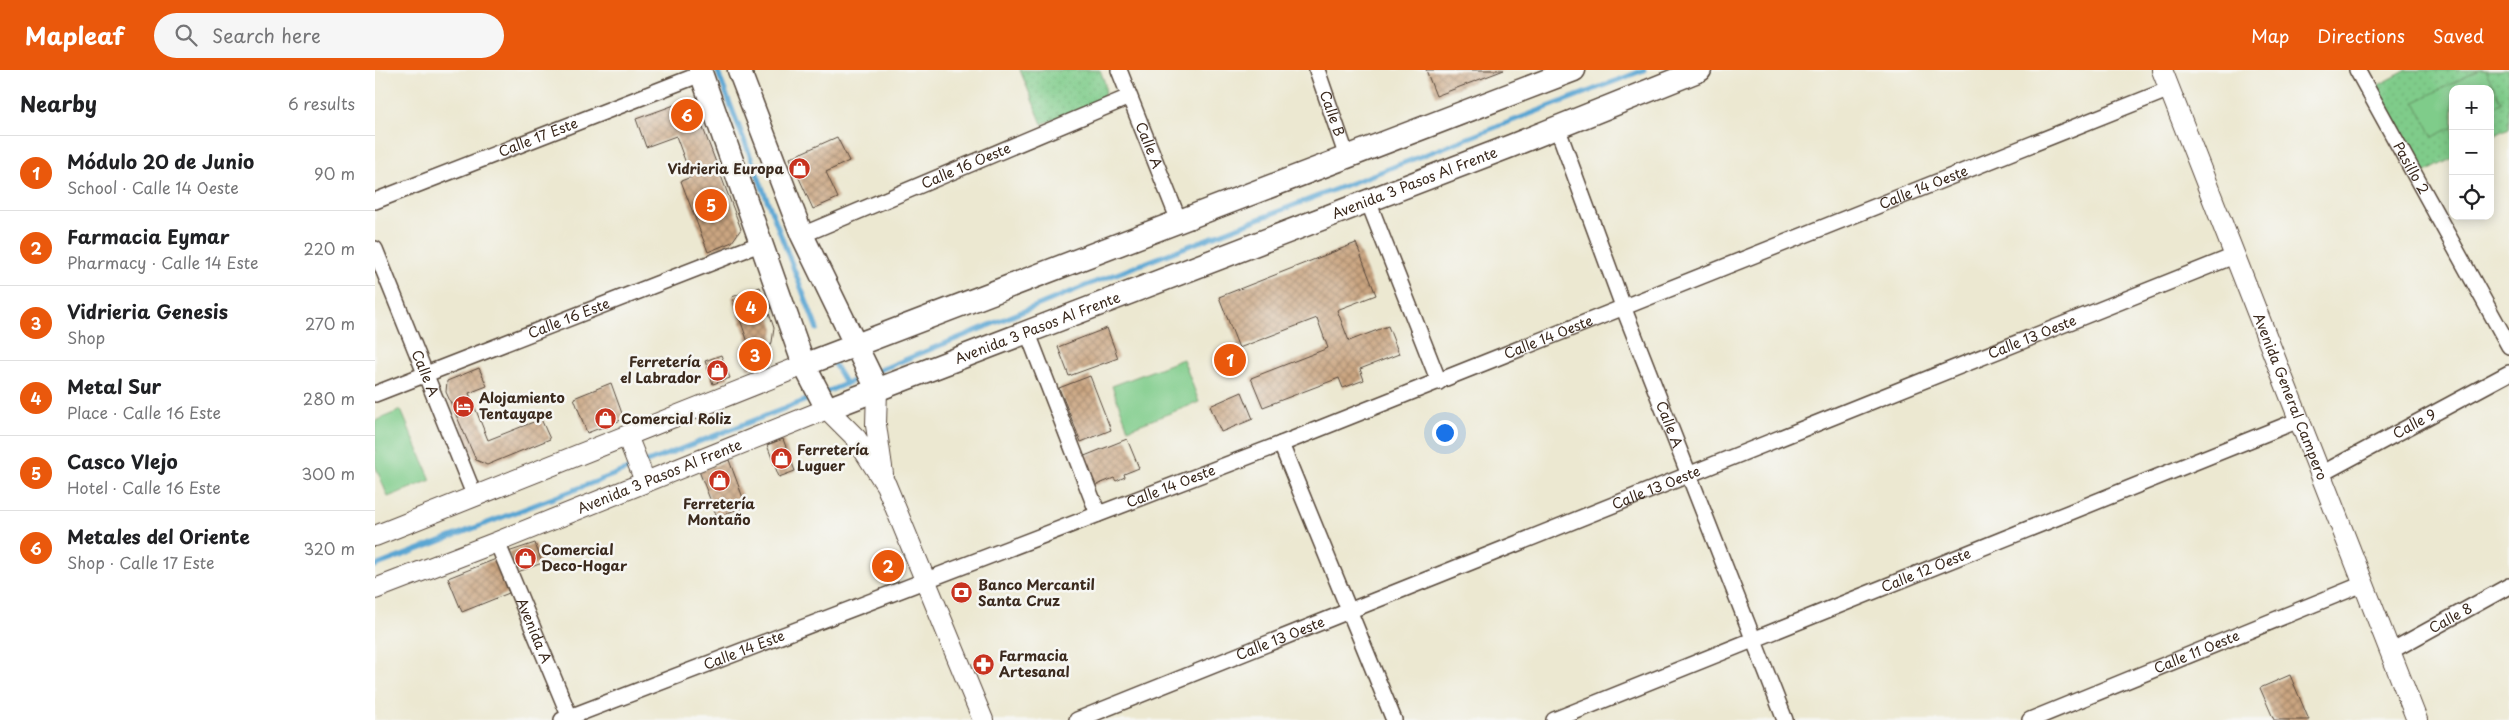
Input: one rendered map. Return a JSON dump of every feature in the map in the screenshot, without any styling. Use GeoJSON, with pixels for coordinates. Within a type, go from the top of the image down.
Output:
{"type":"FeatureCollection","features":[{"type":"Feature","properties":{"kind":"main road"},"geometry":{"type":"LineString","coordinates":[[739,70],[803,235],[854,345],[872,379]]}},
{"type":"Feature","properties":{"kind":"main road"},"geometry":{"type":"LineString","coordinates":[[808,373],[854,345],[1574,70]]}},
{"type":"Feature","properties":{"kind":"main road","name":"Avenida 3 Pasos Al Frente"},"geometry":{"type":"LineString","coordinates":[[826,407],[872,379],[1027,331],[1557,127],[1670,75],[1699,70]]}},
{"type":"Feature","properties":{"kind":"main road"},"geometry":{"type":"LineString","coordinates":[[701,72],[808,373],[826,407]]}},
{"type":"Feature","properties":{"kind":"street","name":"Calle A"},"geometry":{"type":"LineString","coordinates":[[1119,70],[1179,221]]}},
{"type":"Feature","properties":{"kind":"street","name":"Calle B"},"geometry":{"type":"LineString","coordinates":[[1317,70],[1347,157]]}},
{"type":"Feature","properties":{"kind":"street","name":"Pasillo 2"},"geometry":{"type":"LineString","coordinates":[[2357,70],[2509,346]]}},
{"type":"Feature","properties":{"kind":"street","name":"Calle 17 Este"},"geometry":{"type":"LineString","coordinates":[[375,201],[701,72]]}},
{"type":"Feature","properties":{"kind":"street","name":"Avenida General Campero"},"geometry":{"type":"LineString","coordinates":[[2166,76],[2234,256],[2417,720]]}},
{"type":"Feature","properties":{"kind":"street","name":"Calle 14 Oeste"},"geometry":{"type":"LineString","coordinates":[[925,579],[1281,444],[1624,308],[2166,76]]}},
{"type":"Feature","properties":{"kind":"street","name":"Calle 16 Oeste"},"geometry":{"type":"LineString","coordinates":[[803,235],[1129,97]]}},
{"type":"Feature","properties":{"kind":"street","name":"Calle A"},"geometry":{"type":"LineString","coordinates":[[1557,127],[1624,308],[1785,720]]}},
{"type":"Feature","properties":{"kind":"street"},"geometry":{"type":"LineString","coordinates":[[1367,201],[1439,382]]}},
{"type":"Feature","properties":{"kind":"street","name":"Calle 16 Este"},"geometry":{"type":"LineString","coordinates":[[375,394],[762,243]]}},
{"type":"Feature","properties":{"kind":"street","name":"Calle A"},"geometry":{"type":"LineString","coordinates":[[375,249],[475,497]]}},
{"type":"Feature","properties":{"kind":"street","name":"Calle 13 Oeste"},"geometry":{"type":"LineString","coordinates":[[1077,720],[2234,256]]}},
{"type":"Feature","properties":{"kind":"street"},"geometry":{"type":"LineString","coordinates":[[1027,331],[1098,514]]}},
{"type":"Feature","properties":{"kind":"street"},"geometry":{"type":"LineString","coordinates":[[375,536],[627,436],[808,373]]}},
{"type":"Feature","properties":{"kind":"street","name":"Calle 9"},"geometry":{"type":"LineString","coordinates":[[2321,474],[2509,373]]}},
{"type":"Feature","properties":{"kind":"street"},"geometry":{"type":"LineString","coordinates":[[872,379],[876,425],[886,486]]}},
{"type":"Feature","properties":{"kind":"street"},"geometry":{"type":"LineString","coordinates":[[826,407],[856,438],[886,486],[983,720]]}},
{"type":"Feature","properties":{"kind":"street","name":"Avenida 3 Pasos Al Frente"},"geometry":{"type":"LineString","coordinates":[[375,589],[497,542],[640,470],[826,407]]}},
{"type":"Feature","properties":{"kind":"street","name":"Calle 12 Oeste"},"geometry":{"type":"LineString","coordinates":[[1554,720],[2299,420]]}},
{"type":"Feature","properties":{"kind":"street"},"geometry":{"type":"LineString","coordinates":[[627,436],[640,470]]}},
{"type":"Feature","properties":{"kind":"street"},"geometry":{"type":"LineString","coordinates":[[1281,444],[1394,720]]}},
{"type":"Feature","properties":{"kind":"street","name":"Avenida A"},"geometry":{"type":"LineString","coordinates":[[497,542],[567,719]]}},
{"type":"Feature","properties":{"kind":"street","name":"Calle 14 Este"},"geometry":{"type":"LineString","coordinates":[[567,719],[925,579]]}},
{"type":"Feature","properties":{"kind":"street","name":"Calle 11 Oeste"},"geometry":{"type":"LineString","coordinates":[[2030,720],[2363,584]]}},
{"type":"Feature","properties":{"kind":"street","name":"Calle 8"},"geometry":{"type":"LineString","coordinates":[[2391,651],[2509,586]]}},
{"type":"Feature","properties":{"kind":"green space"},"geometry":{"type":"Polygon","coordinates":[[[1020,70],[1100,70],[1105,83],[1105,94],[1100,102],[1042,124],[1020,70]]]}},
{"type":"Feature","properties":{"kind":"green space"},"geometry":{"type":"Polygon","coordinates":[[[2407,70],[2509,70],[2509,128],[2494,136],[2494,85],[2449,85],[2449,160],[2424,173],[2375,87],[2407,70]]]}},
{"type":"Feature","properties":{"kind":"green space"},"geometry":{"type":"Polygon","coordinates":[[[2479,70],[2485,70],[2493,85],[2449,85],[2479,70]]]}},
{"type":"Feature","properties":{"kind":"green space"},"geometry":{"type":"Polygon","coordinates":[[[2449,85],[2449,129],[2433,137],[2415,102],[2449,85]]]}},
{"type":"Feature","properties":{"kind":"green space"},"geometry":{"type":"Polygon","coordinates":[[[2494,87],[2502,103],[2494,106],[2494,87]]]}},
{"type":"Feature","properties":{"kind":"green space"},"geometry":{"type":"Polygon","coordinates":[[[1183,359],[1199,402],[1128,429],[1112,386],[1183,359]]]}},
{"type":"Feature","properties":{"kind":"green space"},"geometry":{"type":"Polygon","coordinates":[[[401,410],[431,480],[388,497],[375,465],[375,421],[401,410]]]}},
{"type":"Feature","properties":{"kind":"building"},"geometry":{"type":"Polygon","coordinates":[[[1426,70],[1504,70],[1436,96],[1426,70]]]}},
{"type":"Feature","properties":{"kind":"building"},"geometry":{"type":"Polygon","coordinates":[[[680,103],[689,104],[697,112],[741,229],[732,242],[708,252],[681,181],[691,177],[676,136],[646,147],[636,119],[680,103]]]}},
{"type":"Feature","properties":{"kind":"building"},"geometry":{"type":"Polygon","coordinates":[[[837,137],[849,161],[826,172],[838,198],[813,209],[790,158],[837,137]]]}},
{"type":"Feature","properties":{"kind":"building"},"geometry":{"type":"Polygon","coordinates":[[[1356,243],[1376,295],[1337,310],[1349,341],[1388,326],[1399,354],[1360,369],[1364,380],[1343,388],[1339,378],[1263,407],[1251,378],[1328,348],[1317,318],[1239,348],[1219,297],[1356,243]]]}},
{"type":"Feature","properties":{"kind":"building"},"geometry":{"type":"Polygon","coordinates":[[[760,287],[774,328],[772,342],[765,359],[758,366],[748,369],[741,348],[749,345],[732,297],[760,287]]]}},
{"type":"Feature","properties":{"kind":"building"},"geometry":{"type":"Polygon","coordinates":[[[1107,328],[1118,358],[1069,376],[1058,347],[1107,328]]]}},
{"type":"Feature","properties":{"kind":"building","name":"Ferretería el Labrador"},"geometry":{"type":"Polygon","coordinates":[[[721,355],[730,378],[713,384],[705,361],[721,355]]]}},
{"type":"Feature","properties":{"kind":"building","name":"Alojamiento Tentayape"},"geometry":{"type":"Polygon","coordinates":[[[479,368],[487,386],[469,393],[488,440],[541,419],[550,439],[487,465],[476,460],[446,392],[447,381],[479,368]]]}},
{"type":"Feature","properties":{"kind":"building"},"geometry":{"type":"Polygon","coordinates":[[[1090,376],[1111,430],[1081,442],[1059,388],[1090,376]]]}},
{"type":"Feature","properties":{"kind":"building"},"geometry":{"type":"Polygon","coordinates":[[[611,383],[624,419],[587,433],[574,398],[611,383]]]}},
{"type":"Feature","properties":{"kind":"building"},"geometry":{"type":"Polygon","coordinates":[[[1242,392],[1253,419],[1221,432],[1210,406],[1242,392]]]}},
{"type":"Feature","properties":{"kind":"building","name":"Ferretería Luguer"},"geometry":{"type":"Polygon","coordinates":[[[783,439],[795,471],[779,477],[767,445],[783,439]]]}},
{"type":"Feature","properties":{"kind":"building"},"geometry":{"type":"Polygon","coordinates":[[[1127,439],[1139,468],[1124,474],[1125,477],[1116,481],[1114,478],[1094,486],[1082,457],[1127,439]]]}},
{"type":"Feature","properties":{"kind":"building"},"geometry":{"type":"Polygon","coordinates":[[[729,460],[746,506],[717,517],[699,471],[729,460]]]}},
{"type":"Feature","properties":{"kind":"building","name":"Comercial Deco-Hogar"},"geometry":{"type":"Polygon","coordinates":[[[535,543],[542,563],[515,573],[508,552],[535,543]]]}},
{"type":"Feature","properties":{"kind":"building"},"geometry":{"type":"Polygon","coordinates":[[[496,559],[509,593],[462,612],[448,578],[496,559]]]}},
{"type":"Feature","properties":{"kind":"building"},"geometry":{"type":"Polygon","coordinates":[[[2290,675],[2309,720],[2274,720],[2260,688],[2290,675]]]}},
{"type":"Feature","properties":{"kind":"waterway"},"geometry":{"type":"LineString","coordinates":[[717,70],[817,329]]}},
{"type":"Feature","properties":{"kind":"waterway"},"geometry":{"type":"LineString","coordinates":[[875,372],[1085,286],[1644,70]]}},
{"type":"Feature","properties":{"kind":"waterway"},"geometry":{"type":"LineString","coordinates":[[834,364],[846,384]]}},
{"type":"Feature","properties":{"kind":"waterway"},"geometry":{"type":"LineString","coordinates":[[824,393],[864,376]]}},
{"type":"Feature","properties":{"kind":"waterway"},"geometry":{"type":"LineString","coordinates":[[642,464],[814,397]]}},
{"type":"Feature","properties":{"kind":"waterway"},"geometry":{"type":"LineString","coordinates":[[375,566],[634,467]]}},
{"type":"Feature","properties":{"kind":"place","name":"Metales del Oriente"},"geometry":{"type":"Point","coordinates":[687,115]}},
{"type":"Feature","properties":{"kind":"place","name":"Vidrieria Europa"},"geometry":{"type":"Point","coordinates":[800,169]}},
{"type":"Feature","properties":{"kind":"place","name":"Casco VIejo"},"geometry":{"type":"Point","coordinates":[711,205]}},
{"type":"Feature","properties":{"kind":"place","name":"Metal Sur"},"geometry":{"type":"Point","coordinates":[751,307]}},
{"type":"Feature","properties":{"kind":"place","name":"Vidrieria Genesis"},"geometry":{"type":"Point","coordinates":[755,355]}},
{"type":"Feature","properties":{"kind":"place","name":"Módulo 20 de Junio"},"geometry":{"type":"Point","coordinates":[1230,360]}},
{"type":"Feature","properties":{"kind":"place","name":"Ferretería el Labrador"},"geometry":{"type":"Point","coordinates":[717,370]}},
{"type":"Feature","properties":{"kind":"place","name":"Alojamiento Tentayape"},"geometry":{"type":"Point","coordinates":[463,406]}},
{"type":"Feature","properties":{"kind":"place","name":"Comercial Roliz"},"geometry":{"type":"Point","coordinates":[605,419]}},
{"type":"Feature","properties":{"kind":"place","name":"Ferretería Luguer"},"geometry":{"type":"Point","coordinates":[781,458]}},
{"type":"Feature","properties":{"kind":"place","name":"Ferretería Montaño"},"geometry":{"type":"Point","coordinates":[719,481]}},
{"type":"Feature","properties":{"kind":"place","name":"Comercial Deco-Hogar"},"geometry":{"type":"Point","coordinates":[525,558]}},
{"type":"Feature","properties":{"kind":"place","name":"Farmacia Eymar"},"geometry":{"type":"Point","coordinates":[888,566]}},
{"type":"Feature","properties":{"kind":"place","name":"Banco Mercantil Santa Cruz"},"geometry":{"type":"Point","coordinates":[962,593]}},
{"type":"Feature","properties":{"kind":"place","name":"Farmacia Artesanal"},"geometry":{"type":"Point","coordinates":[983,664]}}]}
